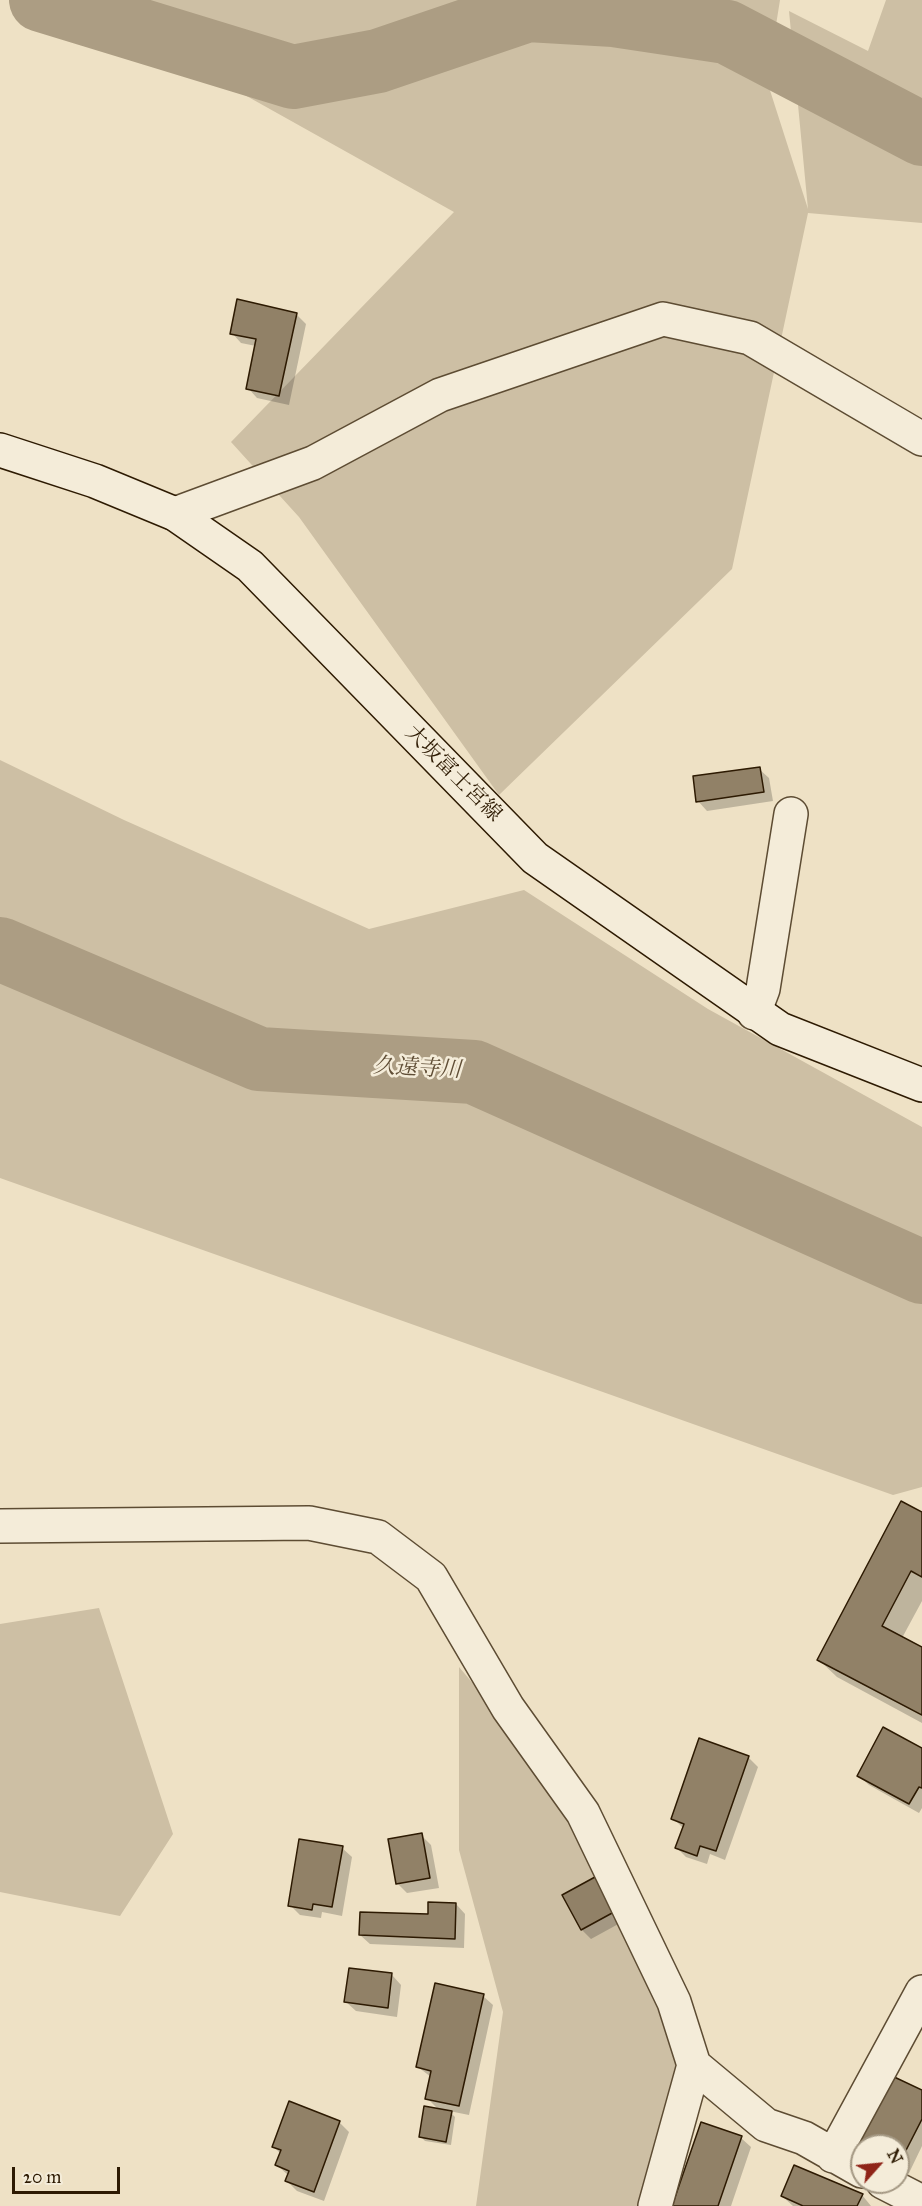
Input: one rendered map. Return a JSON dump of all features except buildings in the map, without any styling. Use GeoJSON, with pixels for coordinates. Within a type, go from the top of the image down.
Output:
{"type":"FeatureCollection","features":[{"type":"Feature","properties":{"kind":"street"},"geometry":{"type":"LineString","coordinates":[[175,514],[313,463],[440,394],[663,319],[750,338],[922,439]]}},
{"type":"Feature","properties":{"kind":"street","name":"大坂富士宮線"},"geometry":{"type":"LineString","coordinates":[[0,450],[95,481],[175,514],[250,566],[535,858],[780,1029],[922,1085]]}},
{"type":"Feature","properties":{"kind":"street"},"geometry":{"type":"LineString","coordinates":[[754,1013],[763,988],[791,814]]}},
{"type":"Feature","properties":{"kind":"street"},"geometry":{"type":"LineString","coordinates":[[0,1526],[309,1523],[378,1537],[398,1550],[431,1577],[508,1708],[583,1813],[674,2002],[694,2065],[766,2125],[804,2138],[850,2165]]}},
{"type":"Feature","properties":{"kind":"street"},"geometry":{"type":"LineString","coordinates":[[833,2156],[922,1992]]}},
{"type":"Feature","properties":{"kind":"street"},"geometry":{"type":"LineString","coordinates":[[655,2206],[694,2065]]}},
{"type":"Feature","properties":{"kind":"street"},"geometry":{"type":"LineString","coordinates":[[906,2194],[922,2202]]}},
{"type":"Feature","properties":{"kind":"shaded area"},"geometry":{"type":"Polygon","coordinates":[[[134,0],[780,0],[767,81],[808,209],[789,11],[868,51],[886,0],[922,0],[922,223],[808,213],[732,569],[499,795],[299,517],[231,442],[454,212],[116,23],[134,0]]]}},
{"type":"Feature","properties":{"kind":"shaded area"},"geometry":{"type":"Polygon","coordinates":[[[0,760],[124,820],[369,929],[524,890],[708,1009],[922,1127],[922,1487],[893,1495],[0,1178],[0,760]]]}},
{"type":"Feature","properties":{"kind":"shaded area"},"geometry":{"type":"Polygon","coordinates":[[[99,1608],[173,1834],[120,1916],[0,1892],[0,1624],[99,1608]]]}},
{"type":"Feature","properties":{"kind":"shaded area"},"geometry":{"type":"Polygon","coordinates":[[[459,1667],[583,1813],[691,2056],[655,2206],[476,2206],[503,2012],[459,1850],[459,1667]]]}},
{"type":"Feature","properties":{"kind":"waterway"},"geometry":{"type":"LineString","coordinates":[[41,0],[293,77],[378,61],[528,10],[614,15],[727,32],[922,134]]}},
{"type":"Feature","properties":{"kind":"waterway","name":"久遠寺川"},"geometry":{"type":"LineString","coordinates":[[0,949],[259,1059],[474,1072],[922,1272]]}}]}
